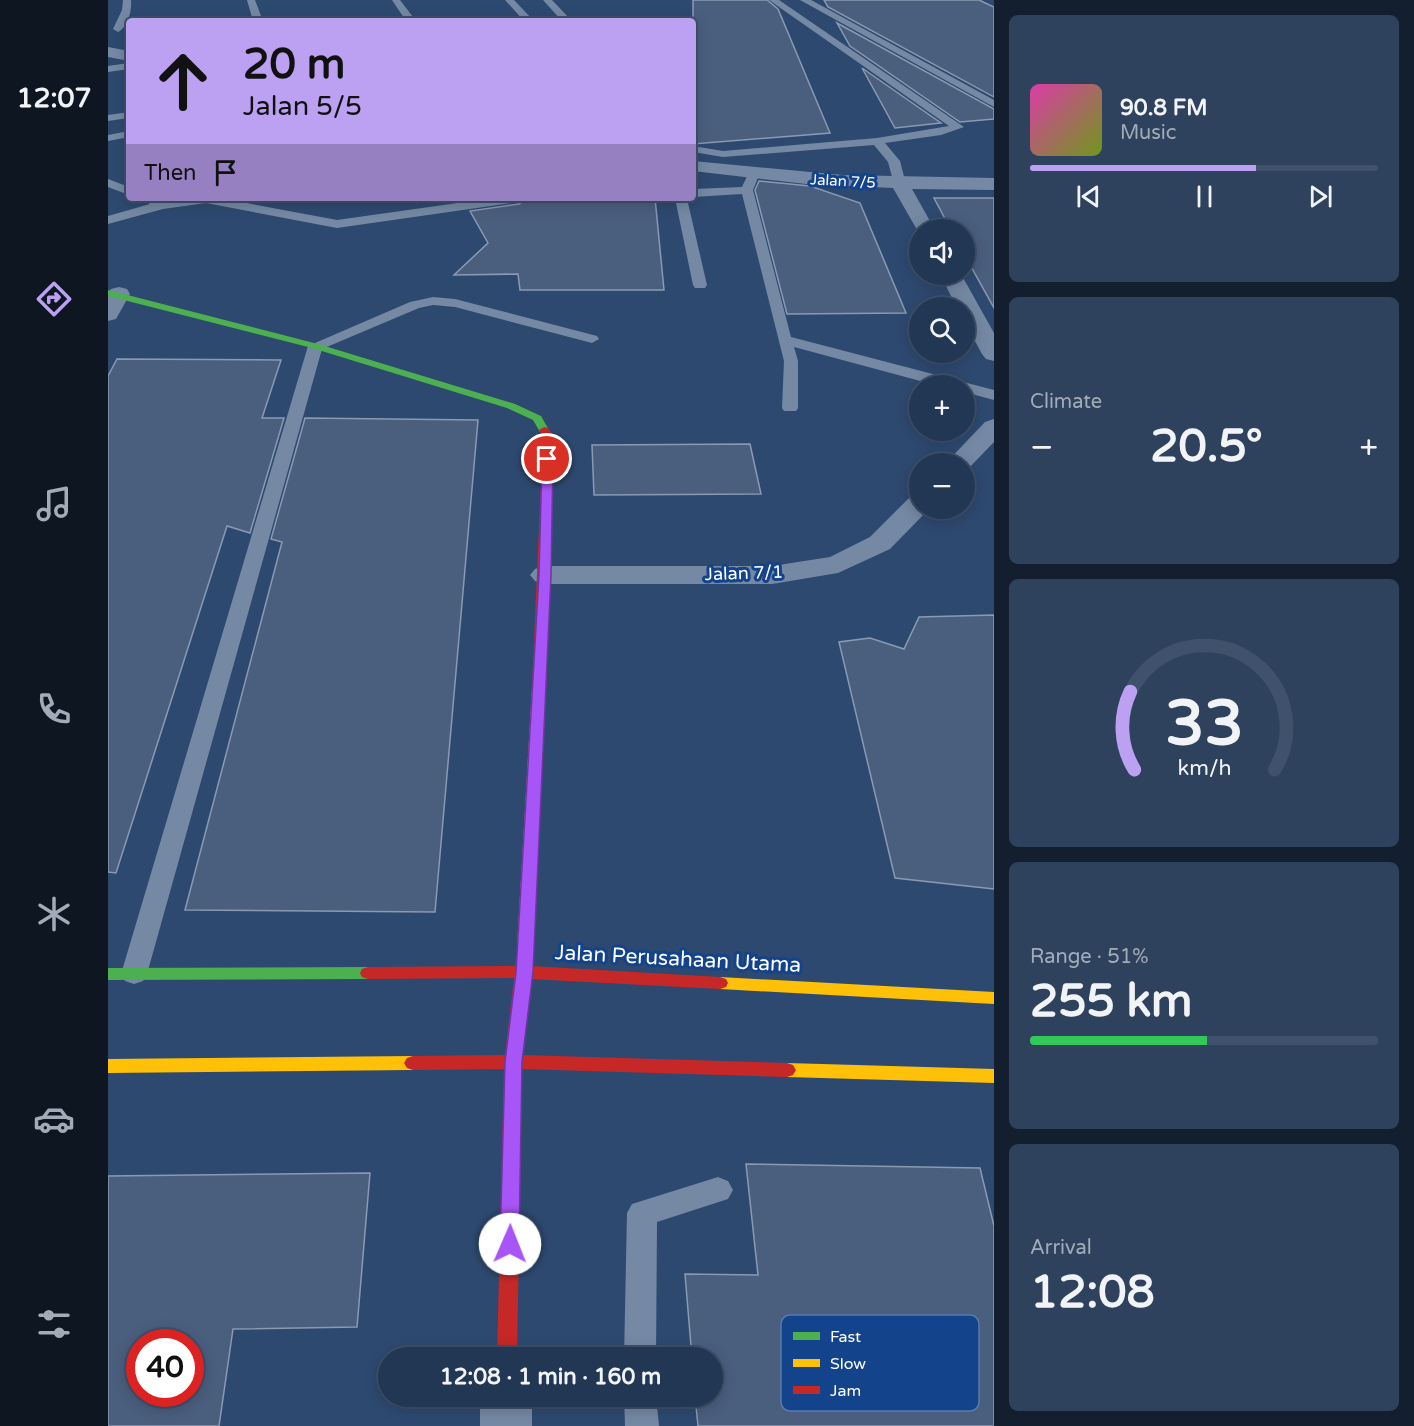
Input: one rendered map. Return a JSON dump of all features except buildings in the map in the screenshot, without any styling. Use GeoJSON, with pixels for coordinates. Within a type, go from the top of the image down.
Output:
{"type":"FeatureCollection","features":[{"type":"Feature","properties":{"kind":"street"},"geometry":{"type":"LineString","coordinates":[[108,52],[126,55]]}},
{"type":"Feature","properties":{"kind":"street","name":"Jalan 7/5"},"geometry":{"type":"LineString","coordinates":[[696,167],[750,183],[994,184]]}},
{"type":"Feature","properties":{"kind":"street"},"geometry":{"type":"LineString","coordinates":[[900,184],[919,219]]}},
{"type":"Feature","properties":{"kind":"street"},"geometry":{"type":"LineString","coordinates":[[956,285],[994,354]]}},
{"type":"Feature","properties":{"kind":"street"},"geometry":{"type":"LineString","coordinates":[[108,314],[114,293],[315,346],[511,406],[537,418],[548,436],[545,575],[524,972],[513,1062],[507,1347]]}},
{"type":"Feature","properties":{"kind":"street"},"geometry":{"type":"LineString","coordinates":[[969,453],[994,428]]}},
{"type":"Feature","properties":{"kind":"street","name":"Jalan 7/1"},"geometry":{"type":"LineString","coordinates":[[545,575],[772,575],[838,564],[880,543],[909,514]]}},
{"type":"Feature","properties":{"kind":"street","name":"Jalan Perusahaan Utama"},"geometry":{"type":"LineString","coordinates":[[108,974],[524,972],[994,998]]}},
{"type":"Feature","properties":{"kind":"street"},"geometry":{"type":"LineString","coordinates":[[108,1066],[513,1062],[994,1076]]}},
{"type":"Feature","properties":{"kind":"street"},"geometry":{"type":"LineString","coordinates":[[506,1407],[506,1426]]}},
{"type":"Feature","properties":{"kind":"lane"},"geometry":{"type":"LineString","coordinates":[[113,28],[127,10],[127,0]]}},
{"type":"Feature","properties":{"kind":"lane"},"geometry":{"type":"LineString","coordinates":[[251,0],[257,18]]}},
{"type":"Feature","properties":{"kind":"lane"},"geometry":{"type":"LineString","coordinates":[[396,0],[409,18]]}},
{"type":"Feature","properties":{"kind":"lane"},"geometry":{"type":"LineString","coordinates":[[508,0],[526,18]]}},
{"type":"Feature","properties":{"kind":"lane"},"geometry":{"type":"LineString","coordinates":[[547,0],[564,18]]}},
{"type":"Feature","properties":{"kind":"lane"},"geometry":{"type":"LineString","coordinates":[[696,150],[723,154],[877,141],[941,132],[958,127],[773,0]]}},
{"type":"Feature","properties":{"kind":"lane"},"geometry":{"type":"LineString","coordinates":[[804,0],[994,104]]}},
{"type":"Feature","properties":{"kind":"lane"},"geometry":{"type":"LineString","coordinates":[[108,69],[126,66]]}},
{"type":"Feature","properties":{"kind":"lane"},"geometry":{"type":"LineString","coordinates":[[108,118],[126,116]]}},
{"type":"Feature","properties":{"kind":"lane"},"geometry":{"type":"LineString","coordinates":[[108,138],[126,135]]}},
{"type":"Feature","properties":{"kind":"lane"},"geometry":{"type":"LineString","coordinates":[[877,141],[894,161],[900,184]]}},
{"type":"Feature","properties":{"kind":"lane"},"geometry":{"type":"LineString","coordinates":[[108,183],[126,190]]}},
{"type":"Feature","properties":{"kind":"lane"},"geometry":{"type":"LineString","coordinates":[[696,192],[750,183],[790,362],[790,408]]}},
{"type":"Feature","properties":{"kind":"lane"},"geometry":{"type":"LineString","coordinates":[[152,201],[162,205]]}},
{"type":"Feature","properties":{"kind":"lane"},"geometry":{"type":"LineString","coordinates":[[108,220],[162,205],[191,201]]}},
{"type":"Feature","properties":{"kind":"lane"},"geometry":{"type":"LineString","coordinates":[[216,201],[337,224],[498,201]]}},
{"type":"Feature","properties":{"kind":"lane"},"geometry":{"type":"LineString","coordinates":[[683,201],[700,285]]}},
{"type":"Feature","properties":{"kind":"lane"},"geometry":{"type":"LineString","coordinates":[[134,974],[315,346],[415,304],[433,301],[455,303],[592,339]]}},
{"type":"Feature","properties":{"kind":"lane"},"geometry":{"type":"LineString","coordinates":[[784,340],[917,375]]}},
{"type":"Feature","properties":{"kind":"lane"},"geometry":{"type":"LineString","coordinates":[[975,390],[994,395]]}},
{"type":"Feature","properties":{"kind":"lane"},"geometry":{"type":"LineString","coordinates":[[640,1347],[642,1213],[718,1190]]}},
{"type":"Feature","properties":{"kind":"lane"},"geometry":{"type":"LineString","coordinates":[[641,1407],[642,1426]]}},
{"type":"Feature","properties":{"kind":"traffic: fast"},"geometry":{"type":"LineString","coordinates":[[108,293],[315,346],[511,406],[537,418],[544,430]]}},
{"type":"Feature","properties":{"kind":"traffic: fast"},"geometry":{"type":"LineString","coordinates":[[108,974],[368,973]]}},
{"type":"Feature","properties":{"kind":"traffic: slow"},"geometry":{"type":"LineString","coordinates":[[525,948],[539,688]]}},
{"type":"Feature","properties":{"kind":"traffic: slow"},"geometry":{"type":"LineString","coordinates":[[720,983],[994,998]]}},
{"type":"Feature","properties":{"kind":"traffic: slow"},"geometry":{"type":"LineString","coordinates":[[108,1066],[413,1063]]}},
{"type":"Feature","properties":{"kind":"traffic: slow"},"geometry":{"type":"LineString","coordinates":[[787,1070],[994,1076]]}},
{"type":"Feature","properties":{"kind":"traffic: jam"},"geometry":{"type":"LineString","coordinates":[[539,688],[548,436],[544,430]]}},
{"type":"Feature","properties":{"kind":"traffic: jam"},"geometry":{"type":"LineString","coordinates":[[507,1347],[513,1062],[525,948]]}},
{"type":"Feature","properties":{"kind":"traffic: jam"},"geometry":{"type":"LineString","coordinates":[[368,973],[524,972],[720,983]]}},
{"type":"Feature","properties":{"kind":"traffic: jam"},"geometry":{"type":"LineString","coordinates":[[413,1063],[513,1062],[787,1070]]}},
{"type":"Feature","properties":{"kind":"route"},"geometry":{"type":"LineString","coordinates":[[510,1244],[513,1062],[524,972],[545,575],[547,459]]}}]}
